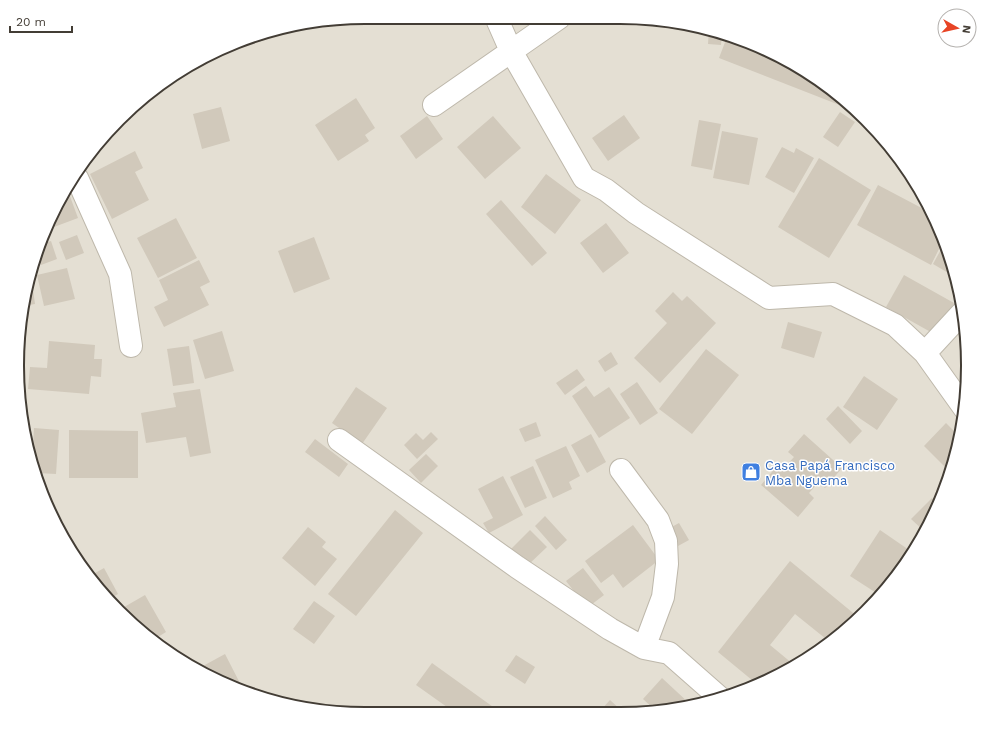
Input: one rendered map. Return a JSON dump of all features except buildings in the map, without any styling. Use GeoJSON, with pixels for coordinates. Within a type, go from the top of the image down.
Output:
{"type":"FeatureCollection","features":[{"type":"Feature","properties":{"kind":"street"},"geometry":{"type":"LineString","coordinates":[[499,24],[511,51],[584,178],[606,190],[636,213],[769,298],[833,294],[895,325],[925,353],[959,401]]}},
{"type":"Feature","properties":{"kind":"street"},"geometry":{"type":"LineString","coordinates":[[434,105],[550,24]]}},
{"type":"Feature","properties":{"kind":"street"},"geometry":{"type":"LineString","coordinates":[[79,181],[120,274],[131,346]]}},
{"type":"Feature","properties":{"kind":"street"},"geometry":{"type":"LineString","coordinates":[[925,353],[957,318]]}},
{"type":"Feature","properties":{"kind":"street"},"geometry":{"type":"LineString","coordinates":[[339,440],[517,567],[610,629],[644,648],[669,653],[715,693]]}},
{"type":"Feature","properties":{"kind":"street"},"geometry":{"type":"LineString","coordinates":[[621,470],[658,520],[666,541],[667,564],[663,597],[644,648]]}},
{"type":"Feature","properties":{"kind":"shaded area"},"geometry":{"type":"Polygon","coordinates":[[[620,24],[664,27],[686,31],[729,42],[771,59],[809,82],[827,95],[845,109],[876,140],[903,176],[926,214],[943,256],[958,321],[961,366],[960,388],[958,410],[949,454],[943,475],[926,517],[903,555],[890,573],[876,591],[845,622],[809,649],[771,672],[729,689],[664,704],[620,707],[366,707],[321,704],[277,695],[256,689],[214,672],[176,649],[158,636],[140,622],[109,591],[82,555],[59,517],[42,475],[27,410],[24,366],[27,321],[36,277],[50,235],[59,214],[70,195],[82,176],[109,140],[140,109],[176,82],[214,59],[256,42],[299,31],[343,25],[620,24]]]}},
{"type":"Feature","properties":{"kind":"place","name":"Casa Papá Francisco Mba Nguema"},"geometry":{"type":"Point","coordinates":[751,472]}}]}
